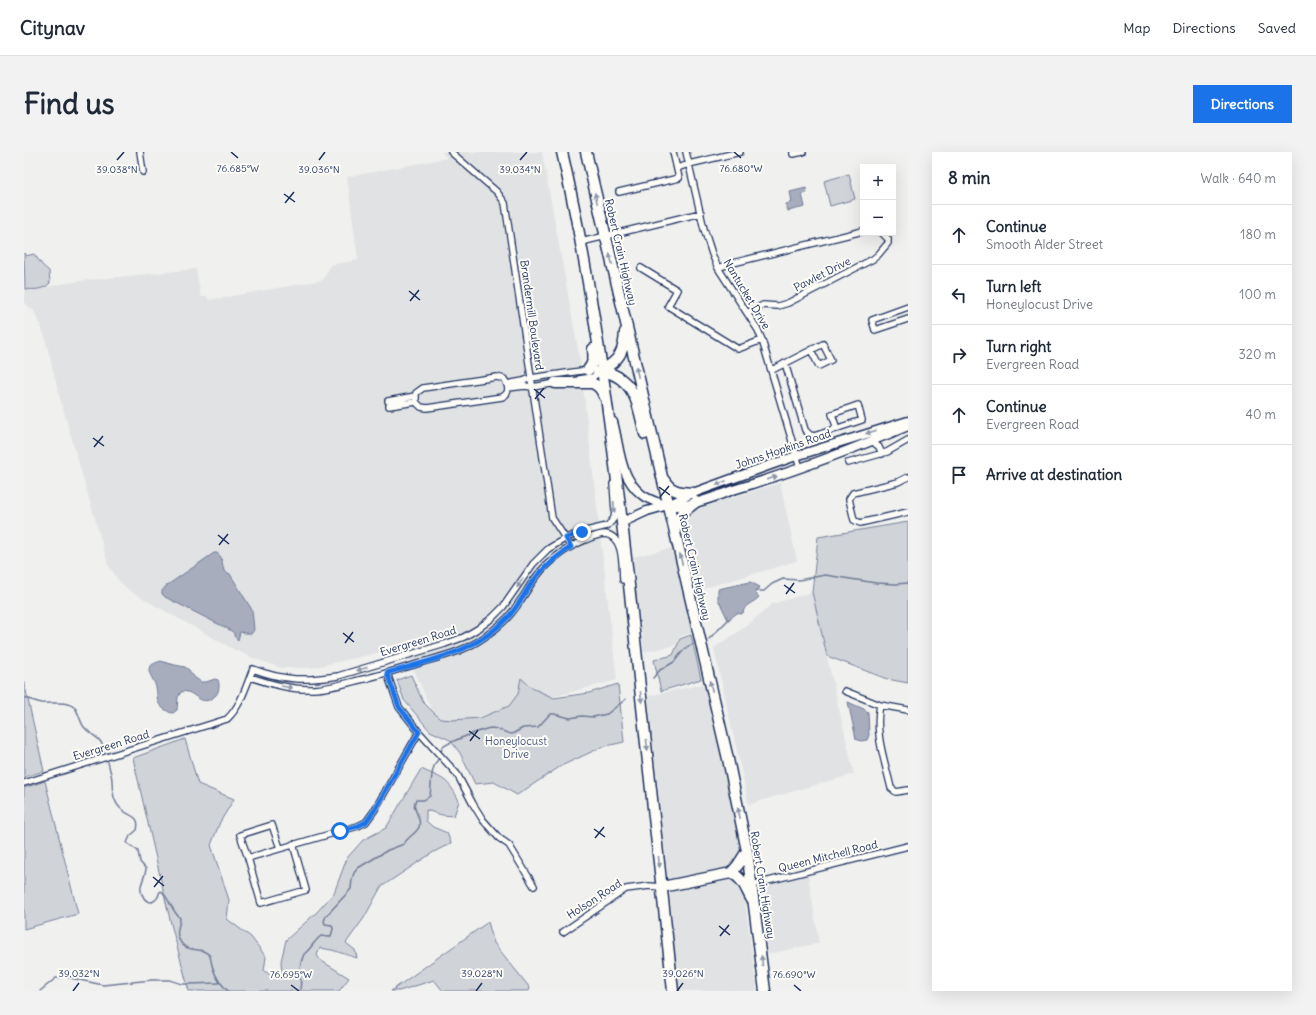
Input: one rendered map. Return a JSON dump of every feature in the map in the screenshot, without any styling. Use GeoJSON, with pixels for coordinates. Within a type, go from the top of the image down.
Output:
{"type":"FeatureCollection","features":[{"type":"Feature","properties":{"kind":"highway"},"geometry":{"type":"LineString","coordinates":[[561,152],[581,242],[608,404],[623,522],[673,991]]}},
{"type":"Feature","properties":{"kind":"highway","name":"Robert Crain Highway"},"geometry":{"type":"LineString","coordinates":[[586,152],[728,759],[747,851],[765,991]]}},
{"type":"Feature","properties":{"kind":"highway"},"geometry":{"type":"LineString","coordinates":[[585,267],[587,308],[594,358],[588,370]]}},
{"type":"Feature","properties":{"kind":"highway"},"geometry":{"type":"LineString","coordinates":[[602,370],[613,364],[620,355],[624,342],[625,321]]}},
{"type":"Feature","properties":{"kind":"highway"},"geometry":{"type":"LineString","coordinates":[[602,370],[623,380],[635,396],[648,446],[662,478],[672,490],[695,498],[680,515],[675,530]]}},
{"type":"Feature","properties":{"kind":"highway"},"geometry":{"type":"LineString","coordinates":[[555,383],[592,383],[597,385],[602,390],[608,404]]}},
{"type":"Feature","properties":{"kind":"highway"},"geometry":{"type":"LineString","coordinates":[[662,887],[731,872],[738,865],[747,851]]}},
{"type":"Feature","properties":{"kind":"highway"},"geometry":{"type":"LineString","coordinates":[[731,872],[742,880],[755,905]]}},
{"type":"Feature","properties":{"kind":"street"},"geometry":{"type":"LineString","coordinates":[[140,152],[143,172]]}},
{"type":"Feature","properties":{"kind":"street","name":"Brandermill Boulevard"},"geometry":{"type":"LineString","coordinates":[[451,152],[497,192],[505,203],[552,518],[571,547]]}},
{"type":"Feature","properties":{"kind":"street"},"geometry":{"type":"LineString","coordinates":[[619,192],[679,178],[673,152]]}},
{"type":"Feature","properties":{"kind":"street","name":"Nantucket Drive"},"geometry":{"type":"LineString","coordinates":[[686,152],[708,243],[718,268],[747,313],[762,340],[800,468]]}},
{"type":"Feature","properties":{"kind":"street"},"geometry":{"type":"LineString","coordinates":[[677,168],[740,152]]}},
{"type":"Feature","properties":{"kind":"street"},"geometry":{"type":"LineString","coordinates":[[793,152],[793,154],[804,152]]}},
{"type":"Feature","properties":{"kind":"street"},"geometry":{"type":"LineString","coordinates":[[581,242],[701,214]]}},
{"type":"Feature","properties":{"kind":"street"},"geometry":{"type":"LineString","coordinates":[[718,268],[860,232]]}},
{"type":"Feature","properties":{"kind":"street","name":"Pawlet Drive"},"geometry":{"type":"LineString","coordinates":[[747,313],[763,305],[778,306],[788,302],[873,259],[878,256],[888,244],[888,239],[885,236]]}},
{"type":"Feature","properties":{"kind":"street"},"geometry":{"type":"LineString","coordinates":[[641,268],[677,290],[668,306],[738,350],[762,340]]}},
{"type":"Feature","properties":{"kind":"street"},"geometry":{"type":"LineString","coordinates":[[908,307],[872,320],[875,330],[908,319]]}},
{"type":"Feature","properties":{"kind":"street"},"geometry":{"type":"LineString","coordinates":[[772,370],[811,350]]}},
{"type":"Feature","properties":{"kind":"street"},"geometry":{"type":"LineString","coordinates":[[785,363],[807,433],[810,435],[814,436],[837,429],[862,420],[858,405],[832,414],[837,429]]}},
{"type":"Feature","properties":{"kind":"street"},"geometry":{"type":"LineString","coordinates":[[508,386],[531,378],[588,370],[602,370]]}},
{"type":"Feature","properties":{"kind":"street"},"geometry":{"type":"LineString","coordinates":[[508,386],[532,387],[593,377],[602,370]]}},
{"type":"Feature","properties":{"kind":"street"},"geometry":{"type":"LineString","coordinates":[[497,377],[504,379],[508,386],[508,393],[502,397],[427,408],[422,407],[416,399],[419,390],[423,388],[497,377]]}},
{"type":"Feature","properties":{"kind":"street"},"geometry":{"type":"LineString","coordinates":[[388,404],[416,399]]}},
{"type":"Feature","properties":{"kind":"street","name":"Johns Hopkins Road"},"geometry":{"type":"LineString","coordinates":[[608,404],[624,470],[632,485],[641,495],[654,502],[677,507],[796,456],[908,421]]}},
{"type":"Feature","properties":{"kind":"street"},"geometry":{"type":"LineString","coordinates":[[606,526],[614,518],[615,512],[610,426]]}},
{"type":"Feature","properties":{"kind":"street","name":"Johns Hopkins Road"},"geometry":{"type":"LineString","coordinates":[[695,498],[751,485],[872,441],[908,426]]}},
{"type":"Feature","properties":{"kind":"street"},"geometry":{"type":"LineString","coordinates":[[848,463],[882,454],[908,440]]}},
{"type":"Feature","properties":{"kind":"street"},"geometry":{"type":"LineString","coordinates":[[872,441],[879,447],[882,454]]}},
{"type":"Feature","properties":{"kind":"street"},"geometry":{"type":"LineString","coordinates":[[908,477],[898,482],[853,493],[850,495],[849,499],[854,520],[860,523],[908,512]]}},
{"type":"Feature","properties":{"kind":"street","name":"Johns Hopkins Road"},"geometry":{"type":"LineString","coordinates":[[623,522],[647,511],[668,505]]}},
{"type":"Feature","properties":{"kind":"street","name":"Evergreen Road"},"geometry":{"type":"LineString","coordinates":[[24,783],[227,719],[239,704],[253,669],[269,675],[289,679],[306,680],[326,678],[338,676],[464,637],[492,618],[514,593],[532,564],[548,549],[566,538],[582,532],[623,522]]}},
{"type":"Feature","properties":{"kind":"street","name":"Evergreen Road"},"geometry":{"type":"LineString","coordinates":[[250,677],[294,689],[316,689],[387,673],[456,653],[478,642],[499,626],[511,614],[537,575],[557,556],[583,541],[604,534],[616,539],[619,544],[634,633]]}},
{"type":"Feature","properties":{"kind":"street"},"geometry":{"type":"LineString","coordinates":[[387,673],[399,707],[419,732],[457,774],[473,804],[499,838],[509,845],[534,886]]}},
{"type":"Feature","properties":{"kind":"street"},"geometry":{"type":"LineString","coordinates":[[845,692],[880,705],[908,710]]}},
{"type":"Feature","properties":{"kind":"street"},"geometry":{"type":"LineString","coordinates":[[880,705],[878,733],[891,788],[896,792],[908,790]]}},
{"type":"Feature","properties":{"kind":"street"},"geometry":{"type":"LineString","coordinates":[[248,858],[358,826],[366,822],[374,811],[419,732]]}},
{"type":"Feature","properties":{"kind":"street"},"geometry":{"type":"LineString","coordinates":[[280,848],[272,825],[240,835],[261,903],[306,890],[293,844]]}},
{"type":"Feature","properties":{"kind":"street","name":"Queen Mitchell Road"},"geometry":{"type":"LineString","coordinates":[[752,885],[908,846]]}},
{"type":"Feature","properties":{"kind":"street","name":"Holson Road"},"geometry":{"type":"LineString","coordinates":[[563,932],[626,889],[649,886],[662,887]]}},
{"type":"Feature","properties":{"kind":"shaded area"},"geometry":{"type":"Polygon","coordinates":[[[442,152],[542,152],[580,361],[617,680],[439,727],[404,647],[311,668],[282,668],[235,650],[130,591],[118,580],[108,564],[58,391],[45,337],[34,311],[24,303],[24,291],[79,281],[196,269],[201,297],[207,296],[209,300],[323,280],[331,265],[358,260],[347,177],[447,158],[442,152]]]}},
{"type":"Feature","properties":{"kind":"shaded area"},"geometry":{"type":"Polygon","coordinates":[[[780,483],[797,561],[698,590],[681,522],[685,514],[711,504],[780,483]]]}},
{"type":"Feature","properties":{"kind":"shaded area"},"geometry":{"type":"Polygon","coordinates":[[[672,548],[692,633],[680,637],[675,645],[644,652],[633,557],[672,548]]]}},
{"type":"Feature","properties":{"kind":"shaded area"},"geometry":{"type":"Polygon","coordinates":[[[812,592],[854,774],[749,805],[714,648],[748,625],[772,604],[812,592]]]}},
{"type":"Feature","properties":{"kind":"shaded area"},"geometry":{"type":"Polygon","coordinates":[[[704,684],[726,778],[741,854],[733,867],[671,880],[668,878],[648,696],[704,684]]]}},
{"type":"Feature","properties":{"kind":"shaded area"},"geometry":{"type":"Polygon","coordinates":[[[808,875],[819,943],[768,954],[761,887],[808,875]]]}},
{"type":"Feature","properties":{"kind":"shaded area"},"geometry":{"type":"Polygon","coordinates":[[[731,878],[740,880],[744,895],[757,991],[679,991],[670,895],[672,891],[731,878]]]}},
{"type":"Feature","properties":{"kind":"green space"},"geometry":{"type":"Polygon","coordinates":[[[849,174],[855,199],[830,206],[824,181],[849,174]]]}},
{"type":"Feature","properties":{"kind":"green space"},"geometry":{"type":"Polygon","coordinates":[[[24,253],[26,256],[34,254],[49,271],[50,283],[48,285],[38,289],[25,289],[24,253]]]}},
{"type":"Feature","properties":{"kind":"green space"},"geometry":{"type":"Polygon","coordinates":[[[908,522],[908,683],[887,679],[827,656],[812,592],[818,537],[908,522]]]}},
{"type":"Feature","properties":{"kind":"green space"},"geometry":{"type":"Polygon","coordinates":[[[691,635],[701,679],[661,691],[654,660],[673,655],[680,639],[691,635]]]}},
{"type":"Feature","properties":{"kind":"green space","name":"Honeylocust Drive"},"geometry":{"type":"Polygon","coordinates":[[[411,675],[423,702],[440,719],[452,720],[480,718],[509,706],[518,694],[521,678],[532,688],[554,698],[589,693],[618,684],[624,742],[602,747],[561,766],[517,795],[494,782],[475,784],[460,753],[450,740],[430,731],[404,700],[397,680],[411,675]]]}},
{"type":"Feature","properties":{"kind":"green space"},"geometry":{"type":"Polygon","coordinates":[[[24,682],[44,771],[24,777],[24,682]]]}},
{"type":"Feature","properties":{"kind":"green space"},"geometry":{"type":"Polygon","coordinates":[[[185,739],[198,784],[234,799],[220,822],[211,845],[229,900],[227,919],[251,937],[266,957],[264,971],[278,978],[282,978],[281,961],[286,940],[317,912],[334,893],[347,858],[363,840],[386,828],[421,769],[444,780],[452,788],[459,801],[454,816],[442,815],[426,810],[426,821],[433,827],[447,833],[451,843],[432,853],[381,887],[364,918],[346,943],[355,950],[357,958],[332,950],[320,948],[317,955],[320,960],[349,978],[339,991],[189,991],[171,924],[133,758],[185,739]]]}},
{"type":"Feature","properties":{"kind":"green space"},"geometry":{"type":"Polygon","coordinates":[[[45,781],[78,914],[24,929],[24,788],[45,781]]]}},
{"type":"Feature","properties":{"kind":"green space"},"geometry":{"type":"Polygon","coordinates":[[[488,922],[494,943],[530,988],[529,991],[443,991],[434,980],[399,991],[391,991],[488,922]]]}},
{"type":"Feature","properties":{"kind":"water"},"geometry":{"type":"Polygon","coordinates":[[[806,188],[807,193],[802,194],[805,207],[788,211],[786,204],[792,202],[790,192],[806,188]]]}},
{"type":"Feature","properties":{"kind":"water"},"geometry":{"type":"Polygon","coordinates":[[[214,553],[217,553],[221,557],[224,571],[230,574],[252,610],[254,630],[251,634],[240,632],[238,640],[234,636],[234,633],[230,630],[165,597],[162,594],[162,591],[166,586],[214,553]]]}},
{"type":"Feature","properties":{"kind":"water"},"geometry":{"type":"Polygon","coordinates":[[[750,582],[760,587],[755,593],[759,597],[745,608],[743,613],[737,613],[728,620],[718,599],[718,589],[750,582]]]}},
{"type":"Feature","properties":{"kind":"water"},"geometry":{"type":"Polygon","coordinates":[[[161,661],[185,667],[201,682],[215,679],[218,680],[219,686],[217,694],[206,701],[190,693],[181,692],[178,697],[177,710],[173,713],[168,712],[159,704],[156,687],[149,671],[151,666],[161,661]]]}},
{"type":"Feature","properties":{"kind":"water"},"geometry":{"type":"Polygon","coordinates":[[[848,702],[868,712],[869,735],[867,740],[861,741],[856,739],[848,702]]]}},
{"type":"Feature","properties":{"kind":"waterway"},"geometry":{"type":"LineString","coordinates":[[755,591],[764,591],[772,584],[783,579],[799,580],[825,575],[876,583],[908,583]]}},
{"type":"Feature","properties":{"kind":"waterway"},"geometry":{"type":"LineString","coordinates":[[709,639],[729,619]]}},
{"type":"Feature","properties":{"kind":"waterway"},"geometry":{"type":"LineString","coordinates":[[653,678],[660,670],[674,662],[687,647],[693,644]]}},
{"type":"Feature","properties":{"kind":"waterway"},"geometry":{"type":"LineString","coordinates":[[24,697],[42,703],[68,704],[75,708],[81,723],[99,740],[103,747],[104,753]]}},
{"type":"Feature","properties":{"kind":"waterway"},"geometry":{"type":"LineString","coordinates":[[441,752],[443,747],[446,745],[487,729],[494,728],[512,734],[523,728],[538,727],[550,714],[570,718],[582,716],[593,717],[607,714],[626,699]]}},
{"type":"Feature","properties":{"kind":"waterway"},"geometry":{"type":"LineString","coordinates":[[299,991],[301,986],[300,967],[304,954],[321,936],[331,936],[333,929],[332,925],[325,924],[324,921],[326,916],[351,889],[354,873],[358,868],[388,850],[404,844],[407,839],[418,829],[420,823],[414,807],[415,803],[416,800],[424,800],[430,796],[434,766],[439,758]]}},
{"type":"Feature","properties":{"kind":"waterway"},"geometry":{"type":"LineString","coordinates":[[108,762],[112,776],[113,795],[116,802],[123,811],[133,816],[137,821],[137,830],[130,836],[127,843],[138,851],[140,862],[146,869],[141,887],[144,898],[146,901],[152,902],[157,899],[161,891],[164,894],[180,918],[178,934],[181,942],[188,948],[203,951],[210,956],[216,976],[228,991]]}},
{"type":"Feature","properties":{"kind":"waterway"},"geometry":{"type":"LineString","coordinates":[[40,991],[56,978],[66,977],[103,985],[152,980],[170,980],[182,984],[219,983]]}},
{"type":"Feature","properties":{"kind":"route"},"geometry":{"type":"LineString","coordinates":[[340,831],[366,822],[374,811],[419,732],[399,707],[387,673],[456,653],[478,642],[491,633],[511,614],[537,575],[557,556],[571,547],[566,538],[582,532]]}}]}
